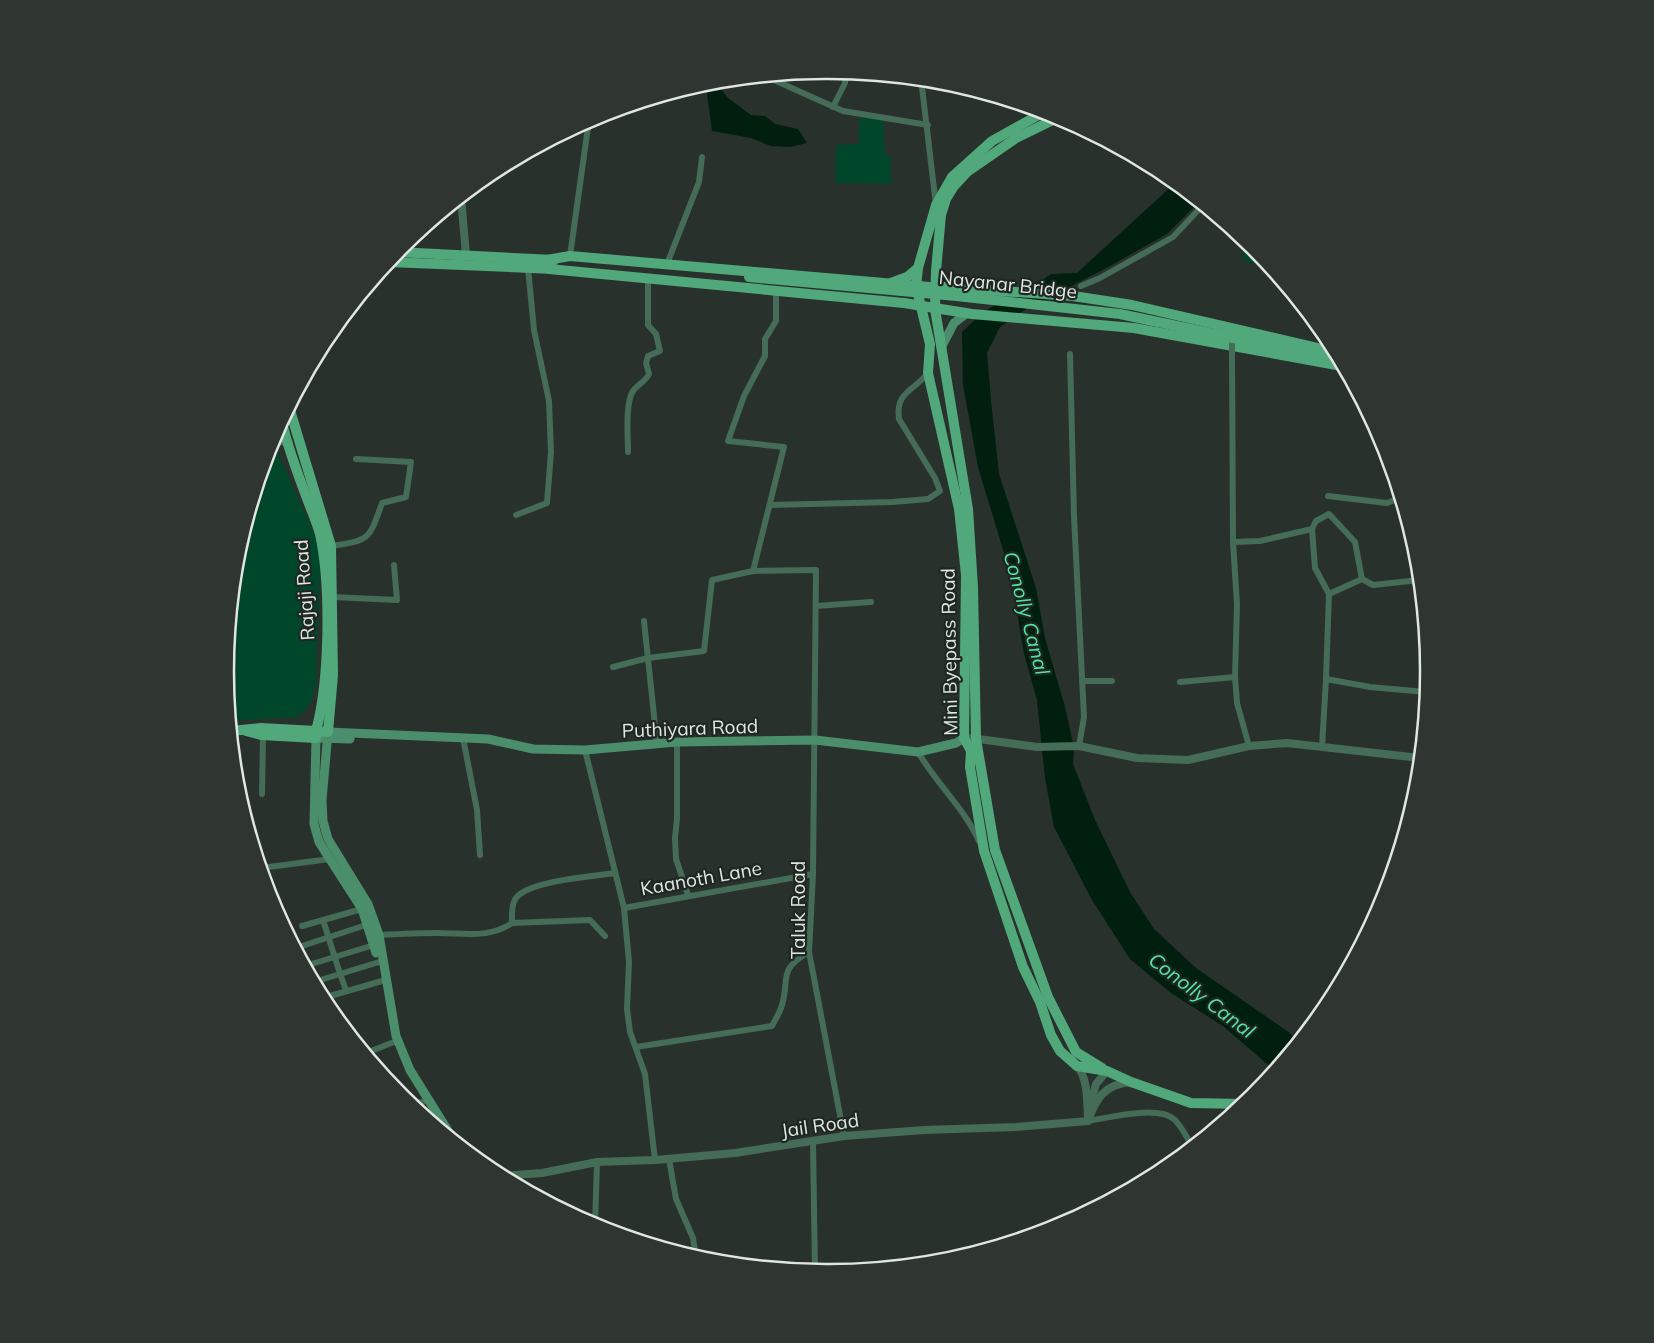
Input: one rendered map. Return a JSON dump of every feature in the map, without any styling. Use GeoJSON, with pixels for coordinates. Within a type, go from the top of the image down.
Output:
{"type":"FeatureCollection","features":[{"type":"Feature","properties":{"kind":"main road"},"geometry":{"type":"LineString","coordinates":[[1036,117],[992,141],[968,160],[944,187],[940,208],[936,271],[935,309],[968,509],[974,587],[976,739],[995,850],[1048,997],[1076,1052],[1107,1072],[1191,1103],[1232,1104]]}},
{"type":"Feature","properties":{"kind":"main road"},"geometry":{"type":"LineString","coordinates":[[916,286],[918,268],[940,208],[954,186],[967,172],[1016,138],[1047,123]]}},
{"type":"Feature","properties":{"kind":"main road"},"geometry":{"type":"LineString","coordinates":[[408,252],[466,255],[648,278],[921,306],[970,314],[1024,317],[1134,328],[1334,364]]}},
{"type":"Feature","properties":{"kind":"main road"},"geometry":{"type":"LineString","coordinates":[[398,262],[528,268],[548,264],[570,256],[888,284],[1015,290],[1072,296],[1132,306],[1327,353]]}},
{"type":"Feature","properties":{"kind":"main road","name":"Nayanar Bridge"},"geometry":{"type":"LineString","coordinates":[[548,264],[618,266],[749,277],[956,296],[1120,314],[1262,344],[1327,354]]}},
{"type":"Feature","properties":{"kind":"main road"},"geometry":{"type":"LineString","coordinates":[[888,284],[907,277],[918,268]]}},
{"type":"Feature","properties":{"kind":"main road","name":"Mini Byepass Road"},"geometry":{"type":"LineString","coordinates":[[916,286],[930,344],[928,373],[959,510],[966,575],[964,738],[970,751],[970,767],[984,851],[1023,967],[1040,1002],[1051,1035],[1060,1051],[1076,1066]]}},
{"type":"Feature","properties":{"kind":"main road"},"geometry":{"type":"LineString","coordinates":[[1090,324],[1103,317],[1105,312],[1104,305],[1097,300]]}},
{"type":"Feature","properties":{"kind":"main road"},"geometry":{"type":"LineString","coordinates":[[942,346],[954,323],[970,314]]}},
{"type":"Feature","properties":{"kind":"main road"},"geometry":{"type":"LineString","coordinates":[[292,416],[318,498],[330,546],[334,675],[322,800],[323,822],[328,839],[364,897],[394,1042],[427,1108]]}},
{"type":"Feature","properties":{"kind":"main road","name":"Rajaji Road"},"geometry":{"type":"LineString","coordinates":[[284,433],[320,532],[323,560],[327,624],[324,681],[316,734]]}},
{"type":"Feature","properties":{"kind":"main road"},"geometry":{"type":"LineString","coordinates":[[238,731],[261,728],[327,736]]}},
{"type":"Feature","properties":{"kind":"main road"},"geometry":{"type":"LineString","coordinates":[[246,731],[262,735],[316,734]]}},
{"type":"Feature","properties":{"kind":"main road"},"geometry":{"type":"LineString","coordinates":[[316,734],[314,824],[319,842],[379,935],[396,1036],[410,1070],[442,1122]]}},
{"type":"Feature","properties":{"kind":"main road","name":"Puthiyara Road"},"geometry":{"type":"LineString","coordinates":[[327,736],[488,739],[532,749],[586,750],[677,742],[815,740],[918,752],[956,743],[964,738]]}},
{"type":"Feature","properties":{"kind":"main road"},"geometry":{"type":"LineString","coordinates":[[1076,1066],[1107,1072]]}},
{"type":"Feature","properties":{"kind":"street"},"geometry":{"type":"LineString","coordinates":[[834,107],[845,79]]}},
{"type":"Feature","properties":{"kind":"street"},"geometry":{"type":"LineString","coordinates":[[777,81],[843,111],[928,125]]}},
{"type":"Feature","properties":{"kind":"street"},"geometry":{"type":"LineString","coordinates":[[922,87],[940,208]]}},
{"type":"Feature","properties":{"kind":"street"},"geometry":{"type":"LineString","coordinates":[[570,256],[588,130]]}},
{"type":"Feature","properties":{"kind":"street"},"geometry":{"type":"LineString","coordinates":[[667,264],[699,182],[702,157]]}},
{"type":"Feature","properties":{"kind":"street"},"geometry":{"type":"LineString","coordinates":[[462,205],[466,255]]}},
{"type":"Feature","properties":{"kind":"street"},"geometry":{"type":"LineString","coordinates":[[1081,286],[1100,278],[1173,237],[1199,210]]}},
{"type":"Feature","properties":{"kind":"street"},"geometry":{"type":"LineString","coordinates":[[516,515],[547,503],[551,452],[549,401],[534,330],[528,268]]}},
{"type":"Feature","properties":{"kind":"street"},"geometry":{"type":"LineString","coordinates":[[628,452],[630,400],[633,391],[645,382],[649,374],[646,363],[648,356],[660,350],[656,334],[648,325],[648,278]]}},
{"type":"Feature","properties":{"kind":"street"},"geometry":{"type":"LineString","coordinates":[[613,667],[648,658],[704,651],[712,580],[753,571],[784,447],[728,441],[744,396],[765,356],[765,339],[776,321],[776,291]]}},
{"type":"Feature","properties":{"kind":"street"},"geometry":{"type":"LineString","coordinates":[[1232,342],[1233,542],[1237,604],[1234,677],[1237,703],[1250,746]]}},
{"type":"Feature","properties":{"kind":"street"},"geometry":{"type":"LineString","coordinates":[[1070,354],[1074,516],[1084,717],[1079,746]]}},
{"type":"Feature","properties":{"kind":"street"},"geometry":{"type":"LineString","coordinates":[[770,505],[893,502],[928,499],[940,491],[935,478],[899,419],[898,408],[903,394],[920,384],[928,373]]}},
{"type":"Feature","properties":{"kind":"street"},"geometry":{"type":"LineString","coordinates":[[280,442],[286,442]]}},
{"type":"Feature","properties":{"kind":"street"},"geometry":{"type":"LineString","coordinates":[[330,546],[357,542],[372,533],[382,503],[406,498],[411,462],[356,459]]}},
{"type":"Feature","properties":{"kind":"street"},"geometry":{"type":"LineString","coordinates":[[1328,496],[1387,503],[1394,500]]}},
{"type":"Feature","properties":{"kind":"street"},"geometry":{"type":"LineString","coordinates":[[1322,747],[1328,594],[1315,568],[1312,529],[1316,522],[1329,514],[1355,542],[1362,579]]}},
{"type":"Feature","properties":{"kind":"street"},"geometry":{"type":"LineString","coordinates":[[1233,542],[1260,541],[1312,529]]}},
{"type":"Feature","properties":{"kind":"street"},"geometry":{"type":"LineString","coordinates":[[332,596],[396,600],[394,565]]}},
{"type":"Feature","properties":{"kind":"street","name":"Taluk Road"},"geometry":{"type":"LineString","coordinates":[[753,571],[816,570],[813,874],[809,952],[844,1136]]}},
{"type":"Feature","properties":{"kind":"street"},"geometry":{"type":"LineString","coordinates":[[1362,579],[1373,585],[1413,581]]}},
{"type":"Feature","properties":{"kind":"street"},"geometry":{"type":"LineString","coordinates":[[1328,594],[1362,579]]}},
{"type":"Feature","properties":{"kind":"street"},"geometry":{"type":"LineString","coordinates":[[816,606],[871,602]]}},
{"type":"Feature","properties":{"kind":"street"},"geometry":{"type":"LineString","coordinates":[[644,621],[657,744]]}},
{"type":"Feature","properties":{"kind":"street"},"geometry":{"type":"LineString","coordinates":[[1180,682],[1234,677]]}},
{"type":"Feature","properties":{"kind":"street"},"geometry":{"type":"LineString","coordinates":[[1326,679],[1370,687],[1419,691]]}},
{"type":"Feature","properties":{"kind":"street"},"geometry":{"type":"LineString","coordinates":[[1082,681],[1112,681]]}},
{"type":"Feature","properties":{"kind":"street"},"geometry":{"type":"LineString","coordinates":[[262,735],[262,794]]}},
{"type":"Feature","properties":{"kind":"street"},"geometry":{"type":"LineString","coordinates":[[463,738],[477,810],[480,855]]}},
{"type":"Feature","properties":{"kind":"street"},"geometry":{"type":"LineString","coordinates":[[964,738],[1037,747],[1079,746],[1137,758],[1188,760],[1250,746],[1287,743],[1413,757]]}},
{"type":"Feature","properties":{"kind":"street"},"geometry":{"type":"LineString","coordinates":[[677,742],[677,819],[674,838],[676,859],[688,895]]}},
{"type":"Feature","properties":{"kind":"street"},"geometry":{"type":"LineString","coordinates":[[586,750],[624,908],[629,962],[627,1009],[645,1074],[655,1160]]}},
{"type":"Feature","properties":{"kind":"street"},"geometry":{"type":"LineString","coordinates":[[918,752],[931,775],[971,823],[984,851]]}},
{"type":"Feature","properties":{"kind":"street"},"geometry":{"type":"LineString","coordinates":[[268,867],[330,859]]}},
{"type":"Feature","properties":{"kind":"street"},"geometry":{"type":"LineString","coordinates":[[512,923],[512,904],[519,894],[551,882],[615,873]]}},
{"type":"Feature","properties":{"kind":"street","name":"Kaanoth Lane"},"geometry":{"type":"LineString","coordinates":[[624,908],[813,874]]}},
{"type":"Feature","properties":{"kind":"street"},"geometry":{"type":"LineString","coordinates":[[302,926],[362,909]]}},
{"type":"Feature","properties":{"kind":"street"},"geometry":{"type":"LineString","coordinates":[[323,920],[328,937],[333,945],[334,956],[346,990]]}},
{"type":"Feature","properties":{"kind":"street"},"geometry":{"type":"LineString","coordinates":[[379,935],[439,933],[474,935],[502,930],[512,923],[590,920],[605,936]]}},
{"type":"Feature","properties":{"kind":"street"},"geometry":{"type":"LineString","coordinates":[[302,946],[369,921]]}},
{"type":"Feature","properties":{"kind":"street"},"geometry":{"type":"LineString","coordinates":[[312,964],[374,945]]}},
{"type":"Feature","properties":{"kind":"street"},"geometry":{"type":"LineString","coordinates":[[636,1047],[772,1026],[781,1006],[784,978],[794,961],[809,952]]}},
{"type":"Feature","properties":{"kind":"street"},"geometry":{"type":"LineString","coordinates":[[321,980],[378,962]]}},
{"type":"Feature","properties":{"kind":"street"},"geometry":{"type":"LineString","coordinates":[[331,995],[382,981]]}},
{"type":"Feature","properties":{"kind":"street"},"geometry":{"type":"LineString","coordinates":[[372,1051],[394,1042]]}},
{"type":"Feature","properties":{"kind":"street"},"geometry":{"type":"LineString","coordinates":[[1076,1066],[1082,1072],[1088,1121]]}},
{"type":"Feature","properties":{"kind":"street"},"geometry":{"type":"LineString","coordinates":[[1088,1121],[1096,1084],[1107,1072]]}},
{"type":"Feature","properties":{"kind":"street"},"geometry":{"type":"LineString","coordinates":[[1088,1121],[1094,1105],[1104,1091],[1112,1086],[1131,1082]]}},
{"type":"Feature","properties":{"kind":"street"},"geometry":{"type":"LineString","coordinates":[[1088,1121],[1134,1113],[1161,1114],[1174,1119],[1189,1141]]}},
{"type":"Feature","properties":{"kind":"street","name":"Jail Road"},"geometry":{"type":"LineString","coordinates":[[515,1175],[542,1173],[597,1162],[655,1160],[735,1153],[844,1136],[924,1130],[1016,1127],[1088,1121]]}},
{"type":"Feature","properties":{"kind":"street"},"geometry":{"type":"LineString","coordinates":[[813,1142],[815,1264]]}},
{"type":"Feature","properties":{"kind":"street"},"geometry":{"type":"LineString","coordinates":[[670,1159],[676,1199],[693,1238],[695,1249]]}},
{"type":"Feature","properties":{"kind":"street"},"geometry":{"type":"LineString","coordinates":[[595,1217],[597,1162]]}},
{"type":"Feature","properties":{"kind":"green space"},"geometry":{"type":"Polygon","coordinates":[[[859,118],[883,118],[885,155],[891,156],[891,184],[835,183],[836,145],[859,144],[859,118]]]}},
{"type":"Feature","properties":{"kind":"green space"},"geometry":{"type":"Polygon","coordinates":[[[1242,249],[1258,265],[1243,260],[1242,249]]]}},
{"type":"Feature","properties":{"kind":"green space"},"geometry":{"type":"Polygon","coordinates":[[[277,450],[315,536],[320,560],[316,686],[310,704],[298,717],[237,721],[234,672],[239,594],[254,518],[277,450]]]}},
{"type":"Feature","properties":{"kind":"water"},"geometry":{"type":"Polygon","coordinates":[[[721,88],[728,98],[751,115],[765,116],[775,124],[798,129],[807,143],[790,147],[771,146],[751,138],[712,131],[707,94],[709,90],[721,88]]]}},
{"type":"Feature","properties":{"kind":"water","name":"Conolly Canal"},"geometry":{"type":"Polygon","coordinates":[[[1169,188],[1195,206],[1167,234],[1023,311],[1000,327],[987,353],[991,400],[999,474],[1036,588],[1045,638],[1065,707],[1074,748],[1073,764],[1095,820],[1130,892],[1154,929],[1196,968],[1293,1037],[1269,1066],[1223,1026],[1171,993],[1130,959],[1092,900],[1054,827],[1045,778],[1037,700],[1024,654],[1011,576],[978,467],[963,385],[962,332],[983,312],[1052,274],[1077,273],[1169,188]]]}}]}
